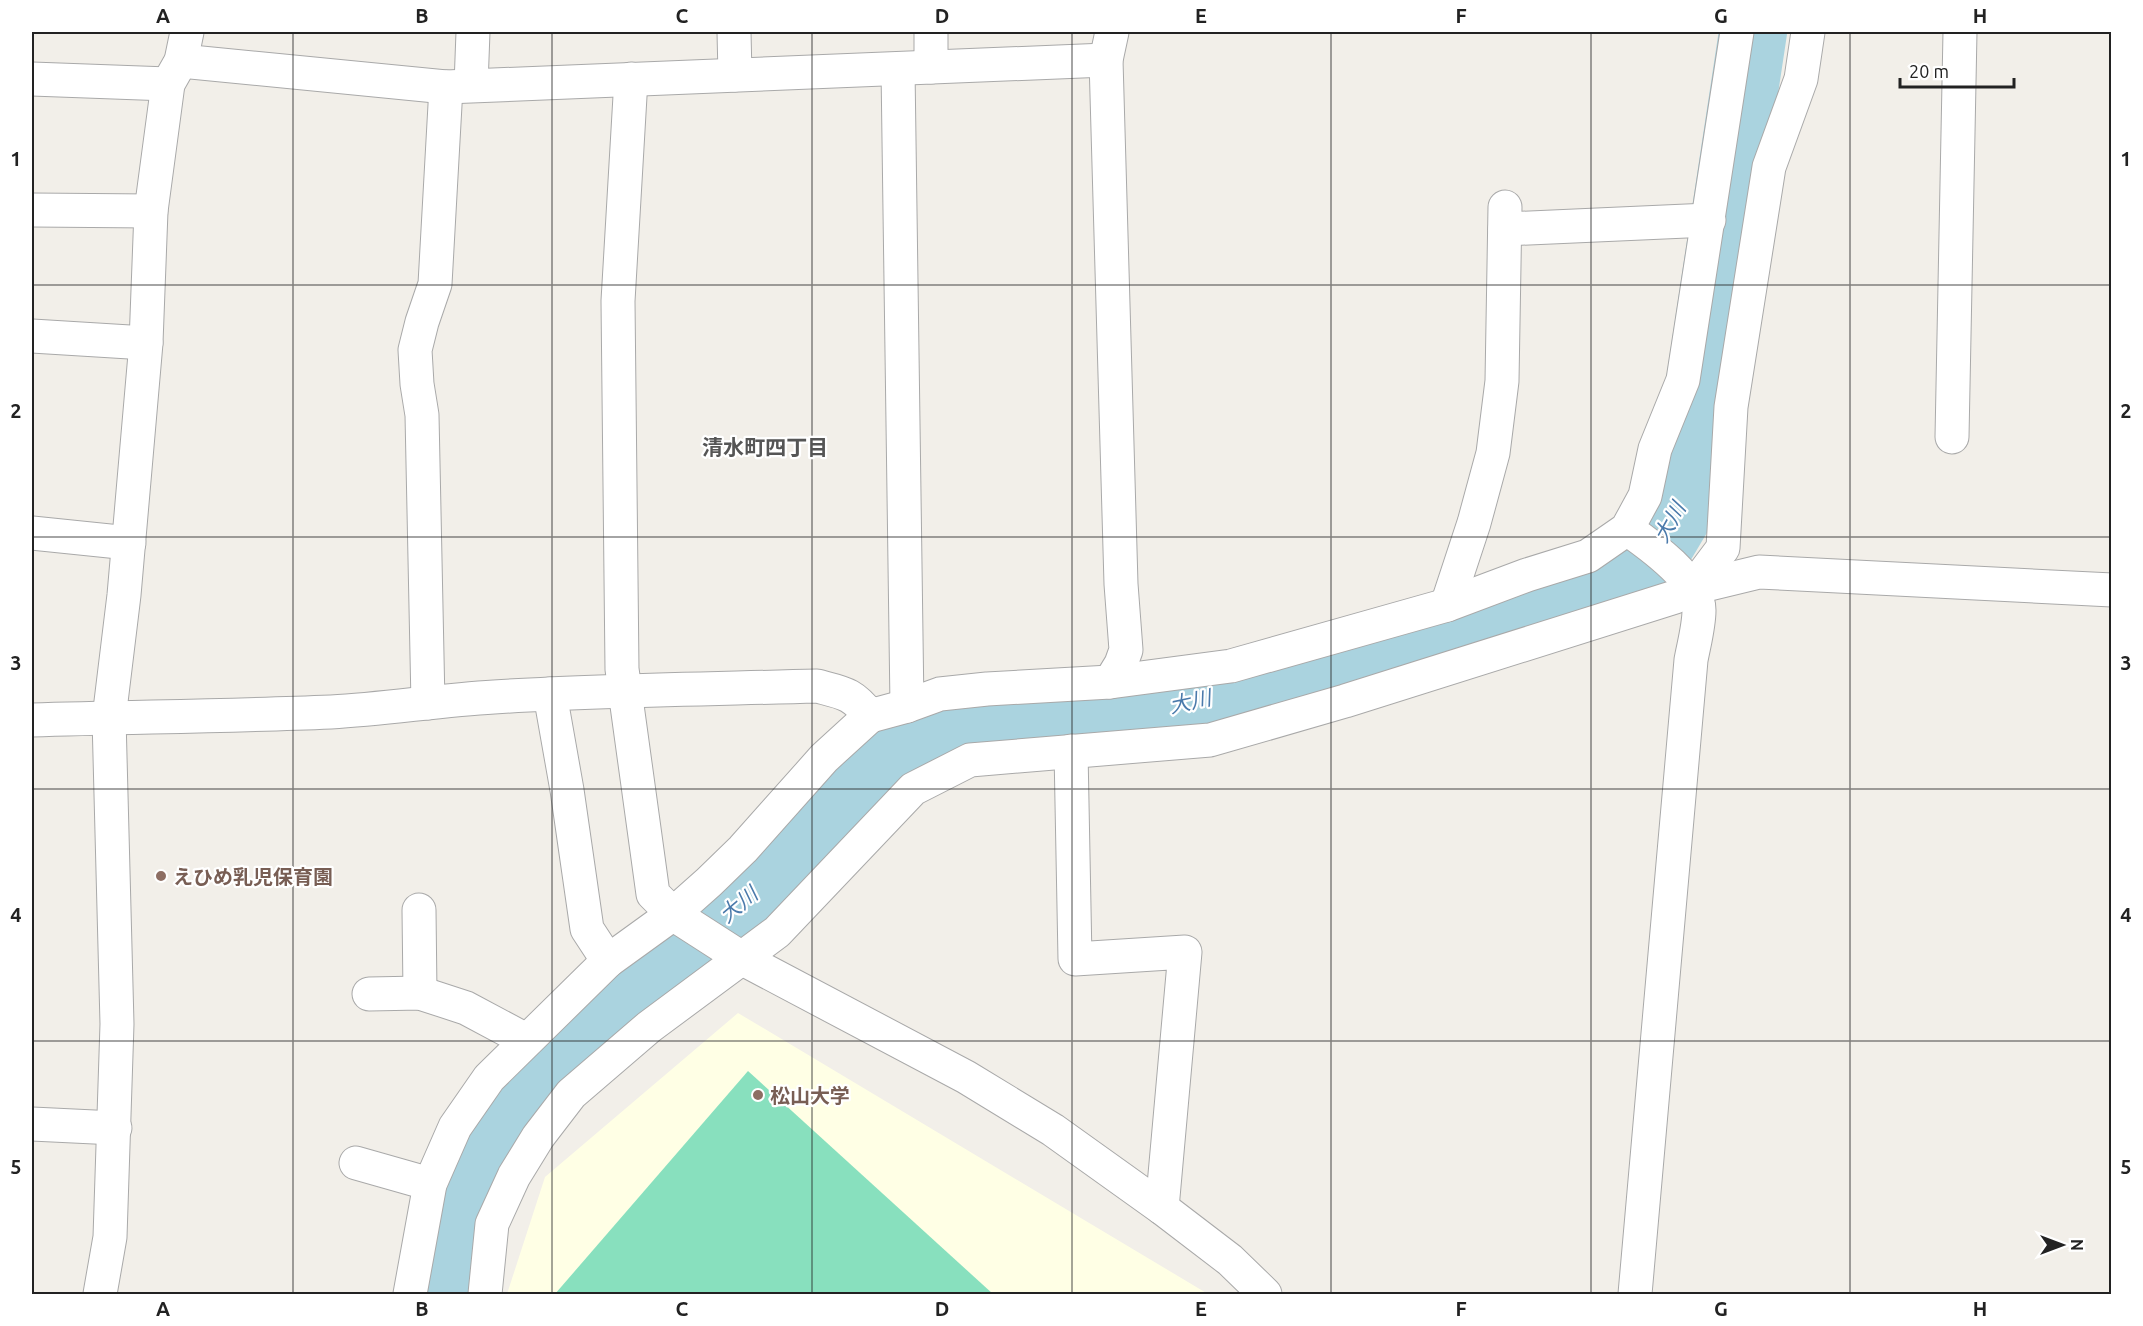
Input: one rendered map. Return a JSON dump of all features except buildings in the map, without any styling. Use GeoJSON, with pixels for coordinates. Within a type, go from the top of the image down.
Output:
{"type":"FeatureCollection","features":[{"type":"Feature","properties":{"kind":"street"},"geometry":{"type":"LineString","coordinates":[[428,703],[422,415],[415,350],[435,284],[459,86],[473,32]]}},
{"type":"Feature","properties":{"kind":"street"},"geometry":{"type":"LineString","coordinates":[[734,32],[735,75]]}},
{"type":"Feature","properties":{"kind":"street"},"geometry":{"type":"LineString","coordinates":[[931,32],[931,67]]}},
{"type":"Feature","properties":{"kind":"street"},"geometry":{"type":"LineString","coordinates":[[410,1294],[430,1184],[455,1127],[489,1078],[608,961],[682,920],[824,758],[870,716],[940,694],[1110,682],[1230,666],[1447,605],[1527,575],[1588,556],[1633,533],[1645,496],[1655,449],[1683,380],[1737,32]]}},
{"type":"Feature","properties":{"kind":"street"},"geometry":{"type":"LineString","coordinates":[[485,1294],[492,1224],[514,1176],[538,1137],[570,1094],[649,1027],[739,956],[784,926],[913,789],[970,760],[1210,740],[1367,694],[1675,597],[1684,578],[1723,548],[1731,408],[1769,167],[1801,79],[1808,32]]}},
{"type":"Feature","properties":{"kind":"street"},"geometry":{"type":"LineString","coordinates":[[1952,437],[1960,32]]}},
{"type":"Feature","properties":{"kind":"street"},"geometry":{"type":"LineString","coordinates":[[32,79],[179,59],[459,86],[931,67],[1109,46],[1120,584],[1126,650],[1110,682]]}},
{"type":"Feature","properties":{"kind":"street"},"geometry":{"type":"LineString","coordinates":[[100,1294],[110,1237],[117,1024],[109,718],[129,543],[146,343],[151,211],[179,59]]}},
{"type":"Feature","properties":{"kind":"street"},"geometry":{"type":"LineString","coordinates":[[898,69],[907,706]]}},
{"type":"Feature","properties":{"kind":"street"},"geometry":{"type":"LineString","coordinates":[[631,79],[618,300],[622,669],[653,894],[682,920],[739,956],[966,1077],[1053,1130],[1230,1260],[1265,1294]]}},
{"type":"Feature","properties":{"kind":"street"},"geometry":{"type":"LineString","coordinates":[[32,210],[151,211]]}},
{"type":"Feature","properties":{"kind":"street"},"geometry":{"type":"LineString","coordinates":[[1447,605],[1474,523],[1493,453],[1502,381],[1505,218],[1709,220]]}},
{"type":"Feature","properties":{"kind":"street"},"geometry":{"type":"LineString","coordinates":[[32,336],[146,343]]}},
{"type":"Feature","properties":{"kind":"street"},"geometry":{"type":"LineString","coordinates":[[32,533],[129,543]]}},
{"type":"Feature","properties":{"kind":"street"},"geometry":{"type":"LineString","coordinates":[[1633,533],[1684,578],[1700,608],[1691,660],[1635,1294]]}},
{"type":"Feature","properties":{"kind":"street"},"geometry":{"type":"LineString","coordinates":[[1684,578],[1759,572],[2112,590]]}},
{"type":"Feature","properties":{"kind":"street"},"geometry":{"type":"LineString","coordinates":[[32,720],[331,712],[550,694],[817,686],[841,692],[858,701],[870,716]]}},
{"type":"Feature","properties":{"kind":"street"},"geometry":{"type":"LineString","coordinates":[[550,694],[567,790],[587,929],[608,961]]}},
{"type":"Feature","properties":{"kind":"street"},"geometry":{"type":"LineString","coordinates":[[1071,751],[1075,959],[1185,952],[1162,1208]]}},
{"type":"Feature","properties":{"kind":"street"},"geometry":{"type":"LineString","coordinates":[[419,910],[420,993]]}},
{"type":"Feature","properties":{"kind":"street"},"geometry":{"type":"LineString","coordinates":[[369,994],[420,993],[466,1008],[526,1040]]}},
{"type":"Feature","properties":{"kind":"street"},"geometry":{"type":"LineString","coordinates":[[32,1124],[115,1128]]}},
{"type":"Feature","properties":{"kind":"street"},"geometry":{"type":"LineString","coordinates":[[356,1163],[430,1184]]}},
{"type":"Feature","properties":{"kind":"shaded area","name":"松山大学"},"geometry":{"type":"Polygon","coordinates":[[[738,1013],[1208,1294],[507,1294],[545,1177],[738,1013]]]}},
{"type":"Feature","properties":{"kind":"green space"},"geometry":{"type":"Polygon","coordinates":[[[748,1071],[993,1294],[555,1294],[748,1071]]]}},
{"type":"Feature","properties":{"kind":"waterway","name":"大川"},"geometry":{"type":"LineString","coordinates":[[453,1294],[458,1229],[520,1110],[644,983],[808,846],[885,763],[950,723],[1138,712],[1211,697],[1625,570],[1662,542],[1681,510],[1689,467],[1753,32]]}},
{"type":"Feature","properties":{"kind":"place","name":"えひめ乳児保育園"},"geometry":{"type":"Point","coordinates":[161,876]}},
{"type":"Feature","properties":{"kind":"place","name":"松山大学"},"geometry":{"type":"Point","coordinates":[758,1095]}},
{"type":"Feature","properties":{"kind":"district","name":"清水町四丁目"},"geometry":{"type":"Point","coordinates":[765,447]}}]}
